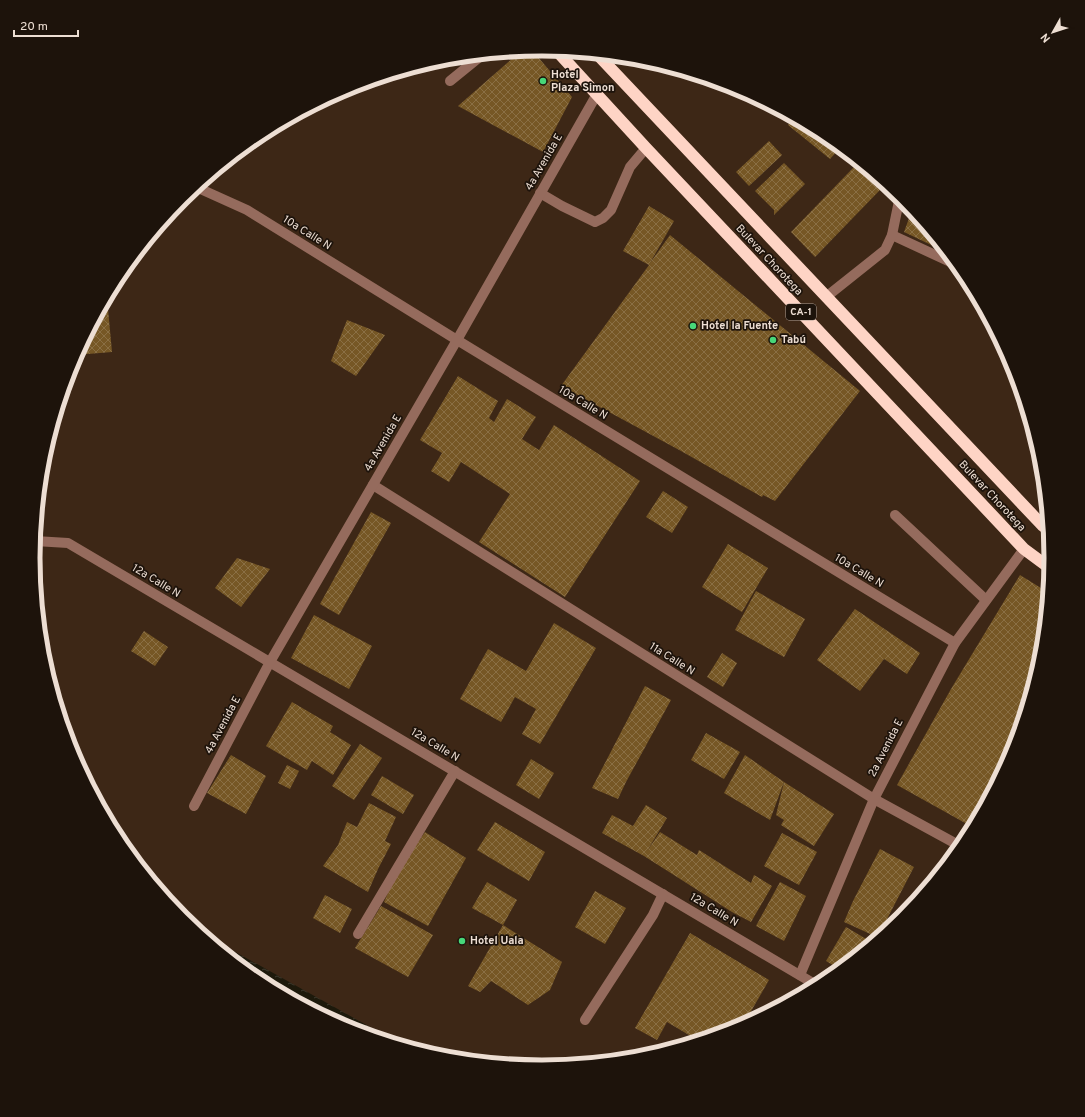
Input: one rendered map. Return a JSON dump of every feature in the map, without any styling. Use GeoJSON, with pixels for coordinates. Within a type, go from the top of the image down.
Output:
{"type":"FeatureCollection","features":[{"type":"Feature","properties":{"kind":"highway","name":"Bulevar Chorotega"},"geometry":{"type":"LineString","coordinates":[[562,57],[646,148],[1024,549],[1045,564]]}},
{"type":"Feature","properties":{"kind":"highway","name":"Bulevar Chorotega"},"geometry":{"type":"LineString","coordinates":[[602,59],[826,297],[1043,520]]}},
{"type":"Feature","properties":{"kind":"street"},"geometry":{"type":"LineString","coordinates":[[450,81],[476,60]]}},
{"type":"Feature","properties":{"kind":"street","name":"4a Avenida E"},"geometry":{"type":"LineString","coordinates":[[194,806],[270,662],[457,340],[597,94]]}},
{"type":"Feature","properties":{"kind":"street"},"geometry":{"type":"LineString","coordinates":[[540,194],[595,222],[604,218],[611,210],[630,167],[646,148]]}},
{"type":"Feature","properties":{"kind":"street","name":"10a Calle N"},"geometry":{"type":"LineString","coordinates":[[202,190],[247,210],[954,643]]}},
{"type":"Feature","properties":{"kind":"street"},"geometry":{"type":"LineString","coordinates":[[826,297],[885,250],[892,235],[898,204]]}},
{"type":"Feature","properties":{"kind":"street"},"geometry":{"type":"LineString","coordinates":[[892,235],[947,261]]}},
{"type":"Feature","properties":{"kind":"street","name":"11a Calle N"},"geometry":{"type":"LineString","coordinates":[[373,485],[874,799],[956,844]]}},
{"type":"Feature","properties":{"kind":"street"},"geometry":{"type":"LineString","coordinates":[[895,515],[986,600]]}},
{"type":"Feature","properties":{"kind":"street","name":"12a Calle N"},"geometry":{"type":"LineString","coordinates":[[41,541],[68,543],[812,982]]}},
{"type":"Feature","properties":{"kind":"street","name":"2a Avenida E"},"geometry":{"type":"LineString","coordinates":[[800,975],[874,799],[954,643],[1024,549]]}},
{"type":"Feature","properties":{"kind":"street"},"geometry":{"type":"LineString","coordinates":[[358,934],[455,771]]}},
{"type":"Feature","properties":{"kind":"street"},"geometry":{"type":"LineString","coordinates":[[585,1020],[653,915],[663,894]]}},
{"type":"Feature","properties":{"kind":"water"},"geometry":{"type":"Polygon","coordinates":[[[220,944],[385,1035],[350,1023],[291,994],[263,976],[220,944]]]}},
{"type":"Feature","properties":{"kind":"building"},"geometry":{"type":"Polygon","coordinates":[[[537,56],[572,97],[543,152],[458,106],[514,57],[537,56]]]}},
{"type":"Feature","properties":{"kind":"building"},"geometry":{"type":"Polygon","coordinates":[[[791,121],[794,123],[837,152],[830,159],[788,125],[791,121]]]}},
{"type":"Feature","properties":{"kind":"building"},"geometry":{"type":"Polygon","coordinates":[[[769,141],[782,155],[749,186],[736,172],[769,141]]]}},
{"type":"Feature","properties":{"kind":"building"},"geometry":{"type":"Polygon","coordinates":[[[784,163],[805,184],[774,215],[774,210],[755,191],[784,163]]]}},
{"type":"Feature","properties":{"kind":"building"},"geometry":{"type":"Polygon","coordinates":[[[855,166],[880,190],[815,257],[791,232],[855,166]]]}},
{"type":"Feature","properties":{"kind":"building","name":"Hotel la Fuente"},"geometry":{"type":"Polygon","coordinates":[[[649,206],[674,221],[650,263],[670,235],[860,391],[775,501],[763,495],[762,497],[561,386],[649,265],[623,251],[649,206]]]}},
{"type":"Feature","properties":{"kind":"building"},"geometry":{"type":"Polygon","coordinates":[[[910,216],[937,248],[904,232],[910,216]]]}},
{"type":"Feature","properties":{"kind":"building"},"geometry":{"type":"Polygon","coordinates":[[[108,306],[112,352],[83,354],[108,306]]]}},
{"type":"Feature","properties":{"kind":"building"},"geometry":{"type":"Polygon","coordinates":[[[347,320],[385,335],[356,376],[331,361],[347,320]]]}},
{"type":"Feature","properties":{"kind":"building"},"geometry":{"type":"Polygon","coordinates":[[[458,376],[498,401],[489,418],[494,422],[507,399],[536,417],[522,439],[539,450],[554,425],[640,481],[565,597],[479,542],[510,494],[461,462],[449,482],[431,471],[442,453],[420,440],[458,376]]]}},
{"type":"Feature","properties":{"kind":"building"},"geometry":{"type":"Polygon","coordinates":[[[663,491],[688,507],[672,533],[646,517],[663,491]]]}},
{"type":"Feature","properties":{"kind":"building"},"geometry":{"type":"Polygon","coordinates":[[[371,512],[391,523],[339,615],[320,604],[371,512]]]}},
{"type":"Feature","properties":{"kind":"building"},"geometry":{"type":"Polygon","coordinates":[[[728,544],[768,568],[742,612],[702,587],[728,544]]]}},
{"type":"Feature","properties":{"kind":"building"},"geometry":{"type":"Polygon","coordinates":[[[237,558],[270,569],[241,607],[215,588],[237,558]]]}},
{"type":"Feature","properties":{"kind":"building"},"geometry":{"type":"Polygon","coordinates":[[[1020,575],[1044,590],[1041,624],[1028,689],[1007,751],[978,810],[968,825],[897,785],[951,689],[1020,575]]]}},
{"type":"Feature","properties":{"kind":"building"},"geometry":{"type":"Polygon","coordinates":[[[756,591],[805,619],[784,657],[735,630],[756,591]]]}},
{"type":"Feature","properties":{"kind":"building"},"geometry":{"type":"Polygon","coordinates":[[[855,609],[920,653],[907,674],[884,659],[860,691],[817,660],[855,609]]]}},
{"type":"Feature","properties":{"kind":"building"},"geometry":{"type":"Polygon","coordinates":[[[314,615],[372,646],[349,689],[291,658],[314,615]]]}},
{"type":"Feature","properties":{"kind":"building"},"geometry":{"type":"Polygon","coordinates":[[[554,623],[596,648],[540,744],[522,734],[536,709],[515,697],[501,722],[460,699],[488,649],[526,671],[554,623]]]}},
{"type":"Feature","properties":{"kind":"building"},"geometry":{"type":"Polygon","coordinates":[[[144,631],[168,647],[155,666],[131,651],[144,631]]]}},
{"type":"Feature","properties":{"kind":"building"},"geometry":{"type":"Polygon","coordinates":[[[722,653],[737,663],[723,687],[707,677],[722,653]]]}},
{"type":"Feature","properties":{"kind":"building"},"geometry":{"type":"Polygon","coordinates":[[[645,686],[671,700],[618,799],[592,788],[645,686]]]}},
{"type":"Feature","properties":{"kind":"building"},"geometry":{"type":"Polygon","coordinates":[[[292,702],[333,726],[330,732],[351,745],[333,775],[312,761],[307,770],[266,746],[292,702]]]}},
{"type":"Feature","properties":{"kind":"building"},"geometry":{"type":"Polygon","coordinates":[[[706,733],[740,752],[724,779],[691,760],[706,733]]]}},
{"type":"Feature","properties":{"kind":"building"},"geometry":{"type":"Polygon","coordinates":[[[360,744],[382,758],[354,800],[332,786],[360,744]]]}},
{"type":"Feature","properties":{"kind":"building"},"geometry":{"type":"Polygon","coordinates":[[[231,755],[266,776],[246,814],[207,793],[231,755]]]}},
{"type":"Feature","properties":{"kind":"building"},"geometry":{"type":"Polygon","coordinates":[[[745,755],[784,782],[770,820],[724,793],[745,755]]]}},
{"type":"Feature","properties":{"kind":"building"},"geometry":{"type":"Polygon","coordinates":[[[531,759],[554,773],[539,799],[516,785],[531,759]]]}},
{"type":"Feature","properties":{"kind":"building"},"geometry":{"type":"Polygon","coordinates":[[[287,765],[299,771],[290,789],[278,783],[287,765]]]}},
{"type":"Feature","properties":{"kind":"building"},"geometry":{"type":"Polygon","coordinates":[[[382,776],[414,795],[403,814],[371,795],[382,776]]]}},
{"type":"Feature","properties":{"kind":"building"},"geometry":{"type":"Polygon","coordinates":[[[784,782],[834,814],[814,846],[781,825],[784,820],[776,815],[784,782]]]}},
{"type":"Feature","properties":{"kind":"building"},"geometry":{"type":"Polygon","coordinates":[[[369,803],[396,817],[385,841],[391,844],[368,892],[323,866],[338,845],[347,822],[357,827],[369,803]]]}},
{"type":"Feature","properties":{"kind":"building"},"geometry":{"type":"Polygon","coordinates":[[[646,805],[667,818],[647,851],[660,832],[697,855],[699,850],[751,883],[754,875],[772,886],[751,922],[732,912],[644,856],[602,833],[612,815],[633,826],[646,805]]]}},
{"type":"Feature","properties":{"kind":"building"},"geometry":{"type":"Polygon","coordinates":[[[495,822],[545,852],[529,881],[477,850],[495,822]]]}},
{"type":"Feature","properties":{"kind":"building"},"geometry":{"type":"Polygon","coordinates":[[[425,832],[466,858],[428,926],[384,902],[396,874],[425,832]]]}},
{"type":"Feature","properties":{"kind":"building"},"geometry":{"type":"Polygon","coordinates":[[[782,833],[817,852],[799,885],[764,866],[782,833]]]}},
{"type":"Feature","properties":{"kind":"building"},"geometry":{"type":"Polygon","coordinates":[[[880,849],[914,867],[887,919],[891,920],[874,936],[844,922],[853,901],[880,849]]]}},
{"type":"Feature","properties":{"kind":"building"},"geometry":{"type":"Polygon","coordinates":[[[487,882],[517,900],[503,925],[472,908],[487,882]]]}},
{"type":"Feature","properties":{"kind":"building"},"geometry":{"type":"Polygon","coordinates":[[[780,882],[806,896],[784,941],[756,926],[780,882]]]}},
{"type":"Feature","properties":{"kind":"building"},"geometry":{"type":"Polygon","coordinates":[[[595,891],[626,908],[605,944],[575,927],[595,891]]]}},
{"type":"Feature","properties":{"kind":"building"},"geometry":{"type":"Polygon","coordinates":[[[325,895],[352,909],[340,933],[313,918],[325,895]]]}},
{"type":"Feature","properties":{"kind":"building"},"geometry":{"type":"Polygon","coordinates":[[[381,906],[433,935],[408,977],[355,948],[381,906]]]}},
{"type":"Feature","properties":{"kind":"building"},"geometry":{"type":"Polygon","coordinates":[[[503,925],[562,962],[550,990],[528,1005],[491,981],[480,992],[468,986],[503,925]]]}},
{"type":"Feature","properties":{"kind":"building"},"geometry":{"type":"Polygon","coordinates":[[[846,927],[869,940],[835,966],[826,961],[846,927]]]}},
{"type":"Feature","properties":{"kind":"building"},"geometry":{"type":"Polygon","coordinates":[[[690,933],[769,980],[748,1017],[735,1023],[693,1038],[667,1022],[657,1040],[635,1028],[690,933]]]}},
{"type":"Feature","properties":{"kind":"place","name":"Hotel Plaza Simon"},"geometry":{"type":"Point","coordinates":[543,81]}},
{"type":"Feature","properties":{"kind":"place","name":"Hotel la Fuente"},"geometry":{"type":"Point","coordinates":[693,326]}},
{"type":"Feature","properties":{"kind":"place","name":"Tabú"},"geometry":{"type":"Point","coordinates":[773,340]}},
{"type":"Feature","properties":{"kind":"place","name":"Hotel Uala"},"geometry":{"type":"Point","coordinates":[462,941]}}]}
